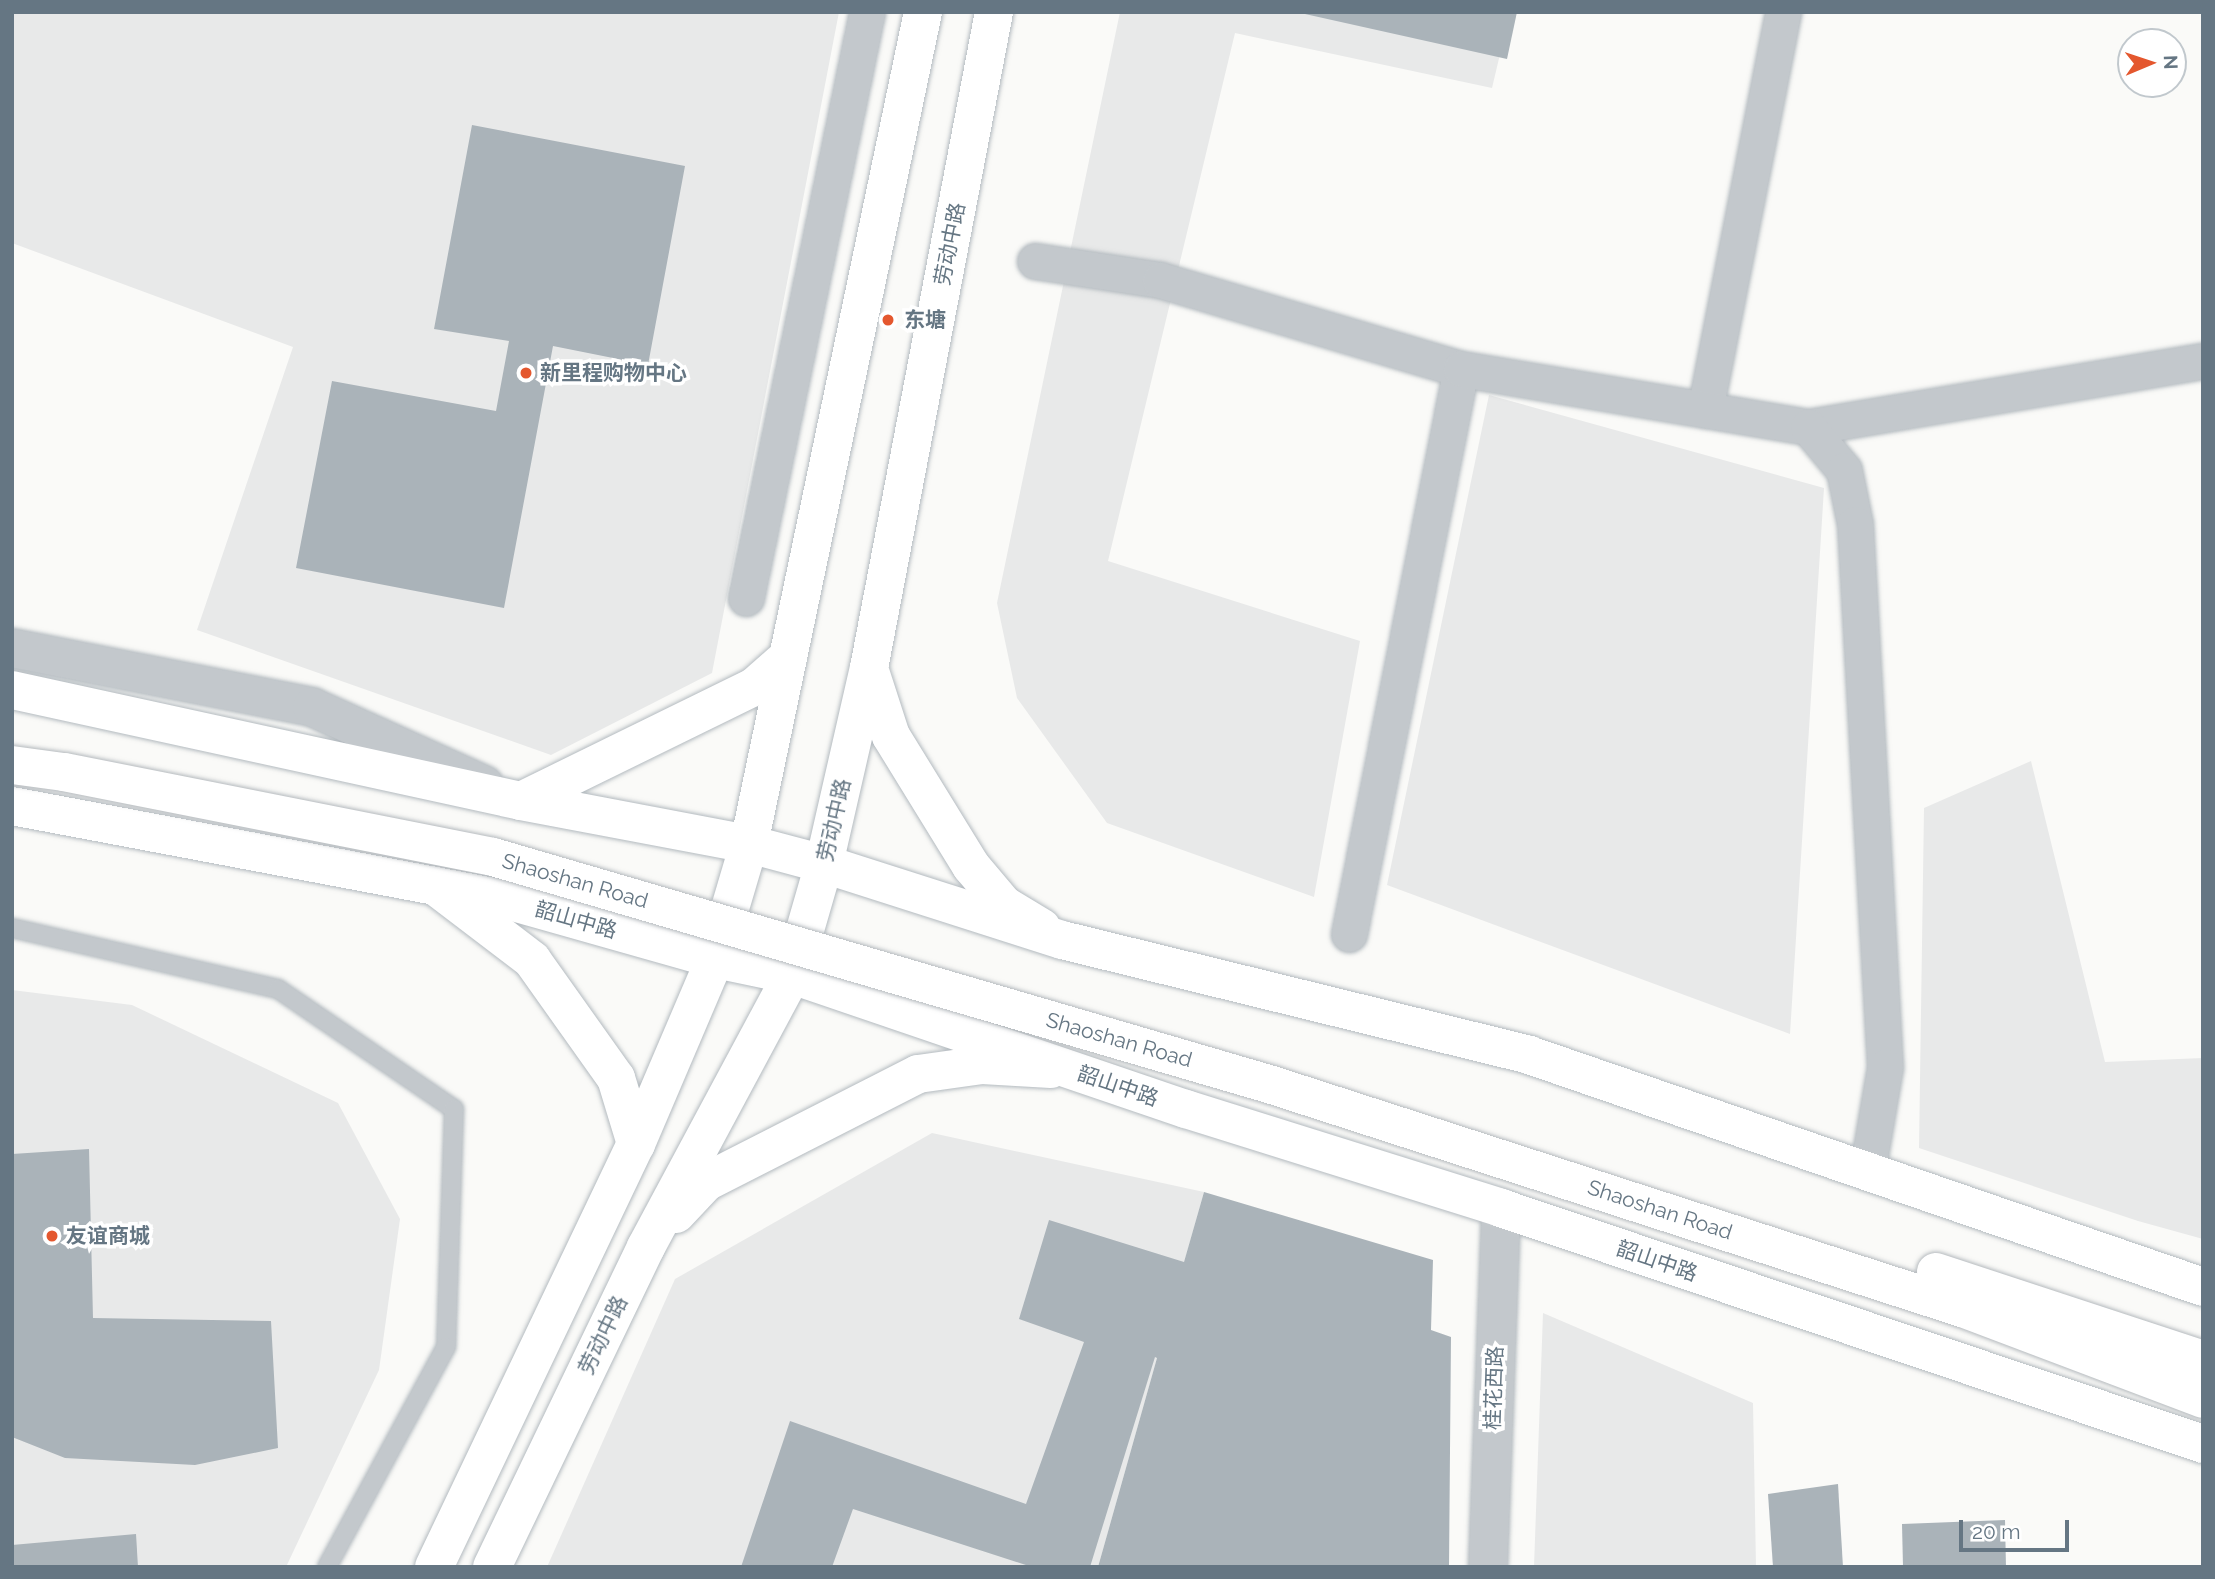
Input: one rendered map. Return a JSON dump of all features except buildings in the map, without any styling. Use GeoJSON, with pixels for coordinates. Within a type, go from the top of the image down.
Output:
{"type":"FeatureCollection","features":[{"type":"Feature","properties":{"kind":"main road"},"geometry":{"type":"LineString","coordinates":[[434,1567],[636,1144],[715,959],[748,844],[923,12]]}},
{"type":"Feature","properties":{"kind":"main road","name":"劳动中路"},"geometry":{"type":"LineString","coordinates":[[492,1567],[646,1247],[792,975],[824,864],[869,668],[994,12]]}},
{"type":"Feature","properties":{"kind":"main road"},"geometry":{"type":"LineString","coordinates":[[521,801],[754,687],[788,657]]}},
{"type":"Feature","properties":{"kind":"main road"},"geometry":{"type":"LineString","coordinates":[[869,668],[891,736],[971,866],[1004,905],[1062,940]]}},
{"type":"Feature","properties":{"kind":"main road"},"geometry":{"type":"LineString","coordinates":[[12,690],[521,801],[748,844],[824,864],[1062,940],[1529,1055],[2203,1287]]}},
{"type":"Feature","properties":{"kind":"main road","name":"Shaoshan Road"},"geometry":{"type":"LineString","coordinates":[[12,738],[69,746],[499,832],[1279,1060],[2203,1360]]}},
{"type":"Feature","properties":{"kind":"main road","name":"Shaoshan Road"},"geometry":{"type":"LineString","coordinates":[[12,765],[64,772],[493,858],[1272,1085],[1965,1309],[2203,1399]]}},
{"type":"Feature","properties":{"kind":"main road","name":"韶山中路"},"geometry":{"type":"LineString","coordinates":[[12,806],[499,898],[715,959],[792,975],[1186,1109],[1501,1209],[2203,1444]]}},
{"type":"Feature","properties":{"kind":"main road"},"geometry":{"type":"LineString","coordinates":[[435,886],[532,960],[616,1079],[636,1144]]}},
{"type":"Feature","properties":{"kind":"main road"},"geometry":{"type":"LineString","coordinates":[[646,1247],[706,1182],[918,1074],[982,1065],[1073,1070]]}},
{"type":"Feature","properties":{"kind":"street"},"geometry":{"type":"LineString","coordinates":[[746,598],[867,12]]}},
{"type":"Feature","properties":{"kind":"street"},"geometry":{"type":"LineString","coordinates":[[1705,410],[1783,12]]}},
{"type":"Feature","properties":{"kind":"street"},"geometry":{"type":"LineString","coordinates":[[1035,261],[1160,281],[1461,369],[1808,427],[2203,361]]}},
{"type":"Feature","properties":{"kind":"street"},"geometry":{"type":"LineString","coordinates":[[1349,934],[1461,369]]}},
{"type":"Feature","properties":{"kind":"street"},"geometry":{"type":"LineString","coordinates":[[1808,427],[1844,470],[1855,523],[1885,1067],[1867,1172]]}},
{"type":"Feature","properties":{"kind":"street"},"geometry":{"type":"LineString","coordinates":[[12,648],[312,707],[521,801]]}},
{"type":"Feature","properties":{"kind":"street","name":"桂花西路"},"geometry":{"type":"LineString","coordinates":[[1488,1567],[1501,1209]]}},
{"type":"Feature","properties":{"kind":"lane"},"geometry":{"type":"LineString","coordinates":[[12,928],[278,989],[454,1109],[446,1347],[327,1567]]}},
{"type":"Feature","properties":{"kind":"shaded area"},"geometry":{"type":"Polygon","coordinates":[[[12,12],[839,12],[712,673],[551,755],[197,630],[293,347],[12,243],[12,12]]]}},
{"type":"Feature","properties":{"kind":"shaded area"},"geometry":{"type":"Polygon","coordinates":[[[1120,12],[1510,12],[1492,88],[1235,33],[1108,561],[1360,641],[1314,897],[1107,823],[1017,698],[997,603],[1120,12]]]}},
{"type":"Feature","properties":{"kind":"shaded area"},"geometry":{"type":"Polygon","coordinates":[[[1489,395],[1824,488],[1790,1034],[1387,885],[1489,395]]]}},
{"type":"Feature","properties":{"kind":"shaded area"},"geometry":{"type":"Polygon","coordinates":[[[2031,761],[2105,1062],[2203,1058],[2203,1239],[2138,1221],[1919,1148],[1924,808],[2031,761]]]}},
{"type":"Feature","properties":{"kind":"shaded area"},"geometry":{"type":"Polygon","coordinates":[[[12,990],[132,1005],[338,1103],[400,1219],[379,1370],[286,1567],[12,1567],[12,990]]]}},
{"type":"Feature","properties":{"kind":"shaded area"},"geometry":{"type":"Polygon","coordinates":[[[932,1133],[1204,1192],[1098,1567],[547,1567],[675,1279],[932,1133]]]}},
{"type":"Feature","properties":{"kind":"shaded area"},"geometry":{"type":"Polygon","coordinates":[[[1543,1313],[1753,1403],[1756,1567],[1534,1567],[1543,1313]]]}},
{"type":"Feature","properties":{"kind":"place","name":"东塘"},"geometry":{"type":"Point","coordinates":[888,320]}},
{"type":"Feature","properties":{"kind":"place","name":"新里程购物中心"},"geometry":{"type":"Point","coordinates":[526,373]}},
{"type":"Feature","properties":{"kind":"place","name":"友谊商城"},"geometry":{"type":"Point","coordinates":[52,1236]}}]}
